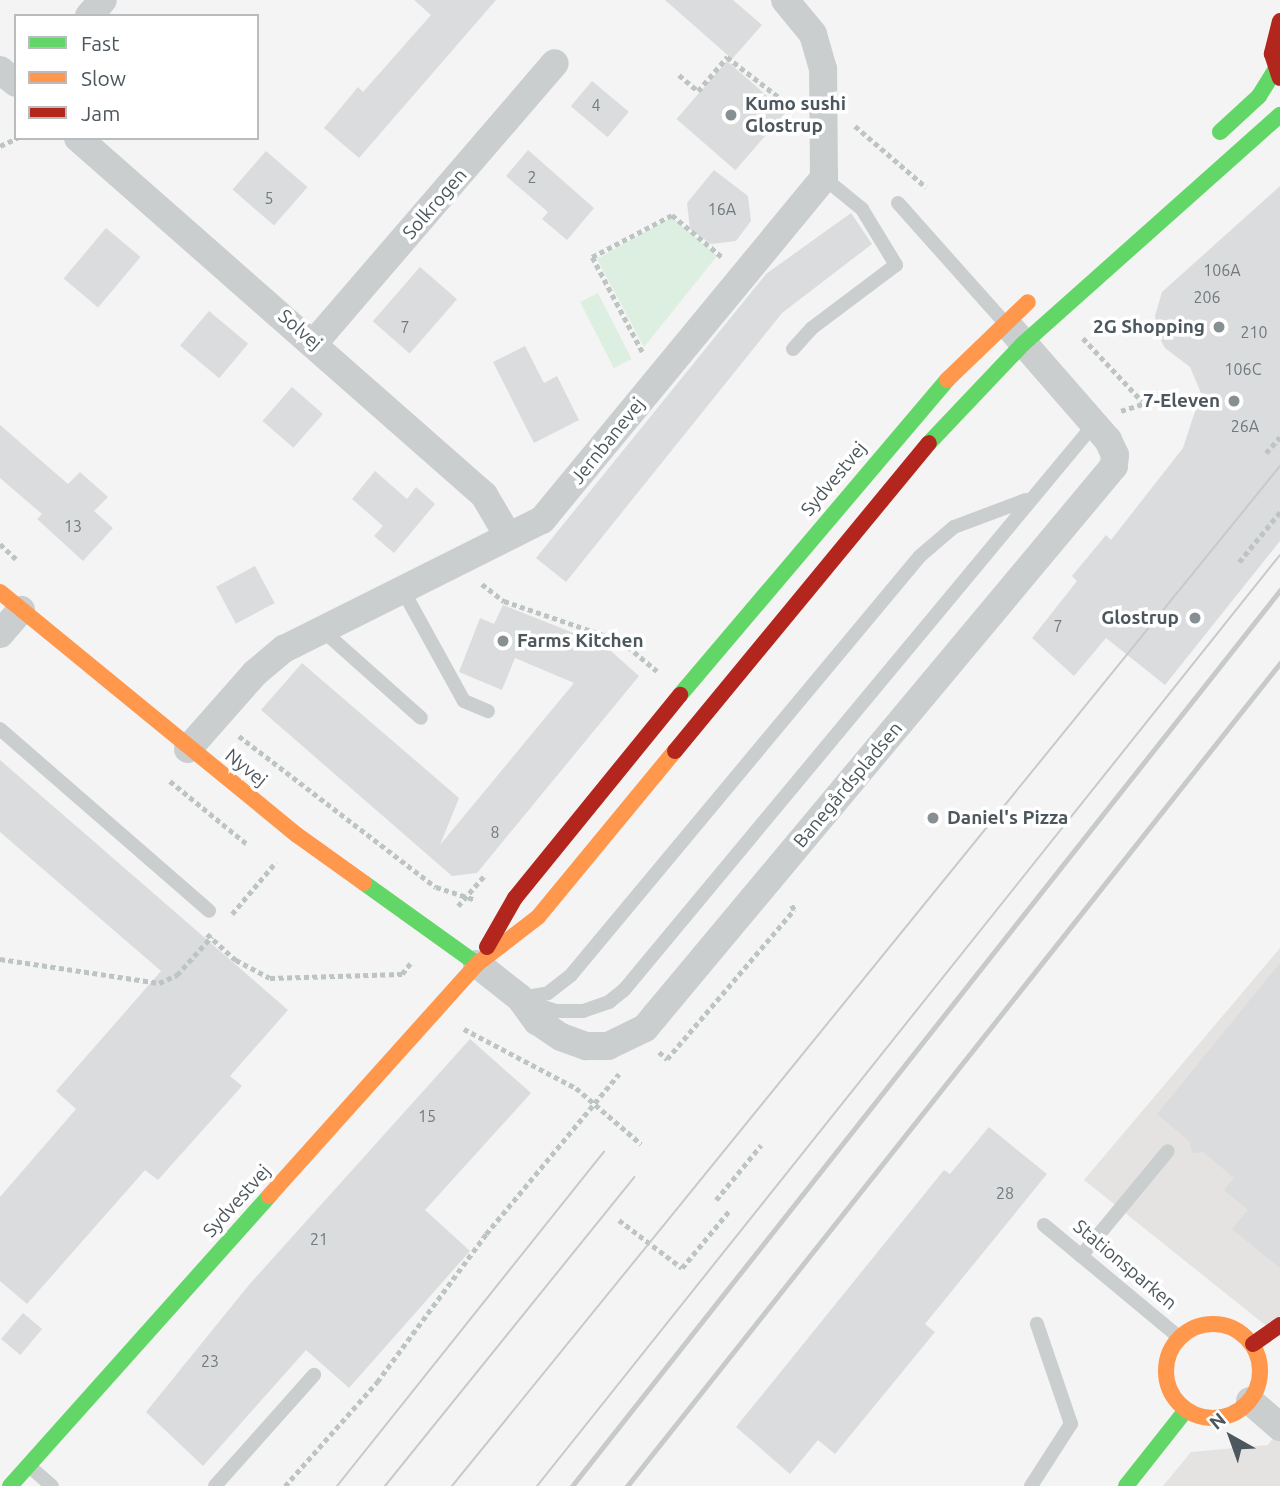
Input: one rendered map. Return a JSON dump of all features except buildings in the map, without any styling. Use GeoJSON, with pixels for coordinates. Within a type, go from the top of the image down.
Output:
{"type":"FeatureCollection","features":[{"type":"Feature","properties":{"kind":"street"},"geometry":{"type":"LineString","coordinates":[[91,14],[103,0]]}},
{"type":"Feature","properties":{"kind":"street"},"geometry":{"type":"LineString","coordinates":[[785,0],[804,19],[819,50],[825,123],[824,178]]}},
{"type":"Feature","properties":{"kind":"street"},"geometry":{"type":"LineString","coordinates":[[1210,141],[1259,96],[1278,74],[1273,38],[1280,21]]}},
{"type":"Feature","properties":{"kind":"street","name":"Solkrogen"},"geometry":{"type":"LineString","coordinates":[[314,343],[555,63]]}},
{"type":"Feature","properties":{"kind":"street"},"geometry":{"type":"LineString","coordinates":[[0,70],[14,81]]}},
{"type":"Feature","properties":{"kind":"street","name":"Sydvestvej"},"geometry":{"type":"LineString","coordinates":[[477,964],[515,898],[681,692],[938,390],[1015,333],[1058,312],[1280,115]]}},
{"type":"Feature","properties":{"kind":"street","name":"Solvej"},"geometry":{"type":"LineString","coordinates":[[80,140],[484,495],[507,534]]}},
{"type":"Feature","properties":{"kind":"street","name":"Jernbanevej"},"geometry":{"type":"LineString","coordinates":[[188,749],[269,660],[319,628],[507,534],[542,520],[824,178]]}},
{"type":"Feature","properties":{"kind":"street","name":"Sydvestvej"},"geometry":{"type":"LineString","coordinates":[[10,1486],[477,964],[538,917],[951,416],[1015,333],[1040,292]]}},
{"type":"Feature","properties":{"kind":"street","name":"Banegårdspladsen"},"geometry":{"type":"LineString","coordinates":[[477,964],[520,998],[537,1021],[561,1037],[586,1046],[608,1046],[631,1037],[655,1016],[1107,477],[1115,455],[1095,423],[1015,333]]}},
{"type":"Feature","properties":{"kind":"street"},"geometry":{"type":"LineString","coordinates":[[0,634],[10,601]]}},
{"type":"Feature","properties":{"kind":"street","name":"Nyvej"},"geometry":{"type":"LineString","coordinates":[[10,601],[296,835],[477,964]]}},
{"type":"Feature","properties":{"kind":"street"},"geometry":{"type":"LineString","coordinates":[[1226,1324],[1253,1344],[1261,1373],[1250,1401],[1220,1418],[1186,1410],[1167,1384],[1169,1351],[1179,1337],[1201,1325],[1226,1324]]}},
{"type":"Feature","properties":{"kind":"street"},"geometry":{"type":"LineString","coordinates":[[1253,1344],[1280,1325]]}},
{"type":"Feature","properties":{"kind":"street"},"geometry":{"type":"LineString","coordinates":[[1250,1401],[1280,1427]]}},
{"type":"Feature","properties":{"kind":"street"},"geometry":{"type":"LineString","coordinates":[[1126,1486],[1186,1410]]}},
{"type":"Feature","properties":{"kind":"lane"},"geometry":{"type":"LineString","coordinates":[[793,349],[812,328],[896,265],[862,209],[824,178]]}},
{"type":"Feature","properties":{"kind":"lane"},"geometry":{"type":"LineString","coordinates":[[898,203],[1015,333]]}},
{"type":"Feature","properties":{"kind":"lane","name":"Banegårdspladsen"},"geometry":{"type":"LineString","coordinates":[[520,998],[544,1009],[583,1011],[609,1002],[624,990],[1095,423]]}},
{"type":"Feature","properties":{"kind":"lane","name":"Banegårdspladsen"},"geometry":{"type":"LineString","coordinates":[[520,998],[548,993],[571,975],[920,556],[954,527],[1032,496]]}},
{"type":"Feature","properties":{"kind":"lane"},"geometry":{"type":"LineString","coordinates":[[401,587],[464,701],[488,711]]}},
{"type":"Feature","properties":{"kind":"lane"},"geometry":{"type":"LineString","coordinates":[[319,628],[421,718]]}},
{"type":"Feature","properties":{"kind":"lane"},"geometry":{"type":"LineString","coordinates":[[0,729],[209,911]]}},
{"type":"Feature","properties":{"kind":"lane"},"geometry":{"type":"LineString","coordinates":[[1081,1256],[1168,1151]]}},
{"type":"Feature","properties":{"kind":"lane","name":"Stationsparken"},"geometry":{"type":"LineString","coordinates":[[1044,1225],[1179,1337]]}},
{"type":"Feature","properties":{"kind":"lane"},"geometry":{"type":"LineString","coordinates":[[1031,1486],[1071,1424],[1037,1324]]}},
{"type":"Feature","properties":{"kind":"lane"},"geometry":{"type":"LineString","coordinates":[[215,1486],[314,1375]]}},
{"type":"Feature","properties":{"kind":"lane"},"geometry":{"type":"LineString","coordinates":[[29,1466],[52,1486]]}},
{"type":"Feature","properties":{"kind":"path"},"geometry":{"type":"LineString","coordinates":[[679,75],[698,91],[727,57],[825,123],[846,118],[926,187]]}},
{"type":"Feature","properties":{"kind":"path"},"geometry":{"type":"LineString","coordinates":[[656,381],[592,257],[672,215],[744,275]]}},
{"type":"Feature","properties":{"kind":"path"},"geometry":{"type":"LineString","coordinates":[[1058,312],[1142,401]]}},
{"type":"Feature","properties":{"kind":"path"},"geometry":{"type":"LineString","coordinates":[[1095,423],[1142,401],[1174,394]]}},
{"type":"Feature","properties":{"kind":"path"},"geometry":{"type":"LineString","coordinates":[[1266,453],[1280,437]]}},
{"type":"Feature","properties":{"kind":"path"},"geometry":{"type":"LineString","coordinates":[[1239,562],[1280,512]]}},
{"type":"Feature","properties":{"kind":"path"},"geometry":{"type":"LineString","coordinates":[[467,554],[475,575],[492,593],[574,629],[621,641],[681,692]]}},
{"type":"Feature","properties":{"kind":"path"},"geometry":{"type":"LineString","coordinates":[[229,917],[296,835]]}},
{"type":"Feature","properties":{"kind":"path"},"geometry":{"type":"LineString","coordinates":[[401,974],[486,874],[515,898]]}},
{"type":"Feature","properties":{"kind":"path"},"geometry":{"type":"LineString","coordinates":[[667,1059],[794,910],[773,875]]}},
{"type":"Feature","properties":{"kind":"path"},"geometry":{"type":"LineString","coordinates":[[209,911],[197,926],[236,960],[270,978],[401,974],[472,1035],[595,1102],[641,1144]]}},
{"type":"Feature","properties":{"kind":"path"},"geometry":{"type":"LineString","coordinates":[[0,959],[159,983],[177,975],[220,927]]}},
{"type":"Feature","properties":{"kind":"path"},"geometry":{"type":"LineString","coordinates":[[285,1486],[377,1382],[434,1300],[595,1102]]}},
{"type":"Feature","properties":{"kind":"path"},"geometry":{"type":"LineString","coordinates":[[716,1200],[761,1145]]}},
{"type":"Feature","properties":{"kind":"path"},"geometry":{"type":"LineString","coordinates":[[619,1220],[682,1268],[729,1210]]}},
{"type":"Feature","properties":{"kind":"shaded area"},"geometry":{"type":"Polygon","coordinates":[[[1280,948],[1280,1337],[1084,1180],[1280,948]]]}},
{"type":"Feature","properties":{"kind":"shaded area"},"geometry":{"type":"Polygon","coordinates":[[[1280,1429],[1280,1486],[1163,1486],[1191,1452],[1268,1445],[1280,1429]]]}},
{"type":"Feature","properties":{"kind":"green space"},"geometry":{"type":"Polygon","coordinates":[[[672,217],[717,256],[644,347],[597,259],[672,217]]]}},
{"type":"Feature","properties":{"kind":"green space"},"geometry":{"type":"Polygon","coordinates":[[[598,293],[632,359],[614,368],[580,302],[598,293]]]}},
{"type":"Feature","properties":{"kind":"tram line"},"geometry":{"type":"LineString","coordinates":[[452,1486],[1280,466]]}},
{"type":"Feature","properties":{"kind":"tram line"},"geometry":{"type":"LineString","coordinates":[[537,1486],[1280,555]]}},
{"type":"Feature","properties":{"kind":"tram line"},"geometry":{"type":"LineString","coordinates":[[337,1486],[604,1152]]}},
{"type":"Feature","properties":{"kind":"tram line"},"geometry":{"type":"LineString","coordinates":[[385,1486],[634,1177]]}},
{"type":"Feature","properties":{"kind":"railway"},"geometry":{"type":"LineString","coordinates":[[572,1486],[1280,590]]}},
{"type":"Feature","properties":{"kind":"railway"},"geometry":{"type":"LineString","coordinates":[[627,1486],[1280,663]]}},
{"type":"Feature","properties":{"kind":"traffic: fast"},"geometry":{"type":"LineString","coordinates":[[1220,132],[1259,96],[1276,69]]}},
{"type":"Feature","properties":{"kind":"traffic: fast"},"geometry":{"type":"LineString","coordinates":[[929,443],[1024,343],[1280,115]]}},
{"type":"Feature","properties":{"kind":"traffic: fast"},"geometry":{"type":"LineString","coordinates":[[680,695],[947,380]]}},
{"type":"Feature","properties":{"kind":"traffic: fast"},"geometry":{"type":"LineString","coordinates":[[364,883],[477,964]]}},
{"type":"Feature","properties":{"kind":"traffic: fast"},"geometry":{"type":"LineString","coordinates":[[10,1486],[269,1196]]}},
{"type":"Feature","properties":{"kind":"traffic: fast"},"geometry":{"type":"LineString","coordinates":[[1126,1486],[1186,1410]]}},
{"type":"Feature","properties":{"kind":"traffic: slow"},"geometry":{"type":"LineString","coordinates":[[947,380],[1028,302]]}},
{"type":"Feature","properties":{"kind":"traffic: slow"},"geometry":{"type":"LineString","coordinates":[[0,592],[297,835],[364,883]]}},
{"type":"Feature","properties":{"kind":"traffic: slow"},"geometry":{"type":"LineString","coordinates":[[269,1196],[477,964],[538,917],[675,751]]}},
{"type":"Feature","properties":{"kind":"traffic: slow"},"geometry":{"type":"LineString","coordinates":[[1213,1324],[1231,1327],[1247,1337],[1257,1353],[1260,1371],[1257,1389],[1247,1405],[1231,1415],[1213,1418],[1195,1415],[1179,1405],[1169,1389],[1166,1371],[1169,1353],[1179,1337],[1195,1327],[1213,1324]]}},
{"type":"Feature","properties":{"kind":"traffic: jam"},"geometry":{"type":"LineString","coordinates":[[1280,21],[1272,54],[1280,78]]}},
{"type":"Feature","properties":{"kind":"traffic: jam"},"geometry":{"type":"LineString","coordinates":[[675,751],[929,443]]}},
{"type":"Feature","properties":{"kind":"traffic: jam"},"geometry":{"type":"LineString","coordinates":[[487,947],[515,898],[680,695]]}},
{"type":"Feature","properties":{"kind":"traffic: jam"},"geometry":{"type":"LineString","coordinates":[[1253,1344],[1280,1325]]}},
{"type":"Feature","properties":{"kind":"place","name":"Kumo sushi Glostrup"},"geometry":{"type":"Point","coordinates":[731,115]}},
{"type":"Feature","properties":{"kind":"place","name":"2G Shopping"},"geometry":{"type":"Point","coordinates":[1219,327]}},
{"type":"Feature","properties":{"kind":"place","name":"7-Eleven"},"geometry":{"type":"Point","coordinates":[1234,401]}},
{"type":"Feature","properties":{"kind":"place","name":"Glostrup"},"geometry":{"type":"Point","coordinates":[1195,618]}},
{"type":"Feature","properties":{"kind":"place","name":"Farms Kitchen"},"geometry":{"type":"Point","coordinates":[503,641]}},
{"type":"Feature","properties":{"kind":"place","name":"Daniel's Pizza"},"geometry":{"type":"Point","coordinates":[933,818]}}]}
